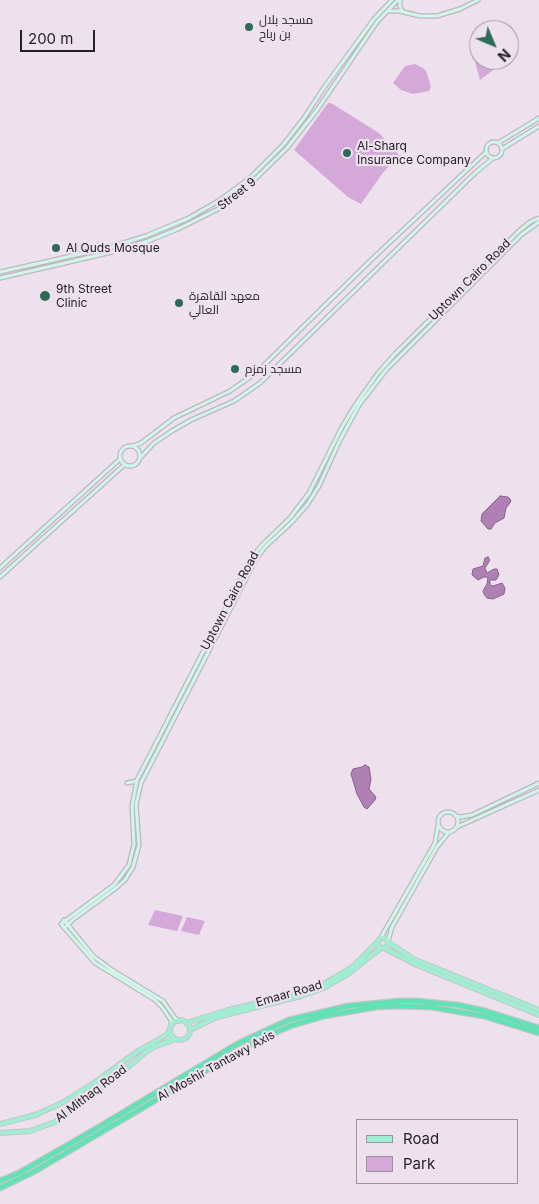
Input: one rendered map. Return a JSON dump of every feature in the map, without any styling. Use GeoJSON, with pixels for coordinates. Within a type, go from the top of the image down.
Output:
{"type":"FeatureCollection","features":[{"type":"Feature","properties":{"kind":"highway","name":"Al Moshir Tantawy Axis"},"geometry":{"type":"LineString","coordinates":[[0,1181],[94,1130],[239,1043],[289,1020],[342,1007],[399,1000],[458,1005],[485,1011],[539,1028]]}},
{"type":"Feature","properties":{"kind":"highway","name":"Al Moshir Tantawy Axis"},"geometry":{"type":"LineString","coordinates":[[0,1188],[35,1171],[256,1041],[290,1026],[324,1016],[376,1007],[431,1007],[484,1016],[539,1033]]}},
{"type":"Feature","properties":{"kind":"main road","name":"Street 9"},"geometry":{"type":"LineString","coordinates":[[0,272],[107,248],[154,233],[198,214],[220,200],[258,170],[283,145],[374,19],[392,0]]}},
{"type":"Feature","properties":{"kind":"main road","name":"Street 9"},"geometry":{"type":"LineString","coordinates":[[0,278],[112,252],[164,235],[230,201],[263,173],[287,148],[310,120],[376,22],[399,0]]}},
{"type":"Feature","properties":{"kind":"main road"},"geometry":{"type":"LineString","coordinates":[[399,0],[400,8],[403,12]]}},
{"type":"Feature","properties":{"kind":"main road"},"geometry":{"type":"LineString","coordinates":[[386,11],[420,16],[437,16],[449,13],[478,0]]}},
{"type":"Feature","properties":{"kind":"main road"},"geometry":{"type":"LineString","coordinates":[[307,114],[310,116],[310,120]]}},
{"type":"Feature","properties":{"kind":"main road"},"geometry":{"type":"LineString","coordinates":[[493,158],[488,157],[486,153],[485,148],[488,144],[498,143],[539,118]]}},
{"type":"Feature","properties":{"kind":"main road"},"geometry":{"type":"LineString","coordinates":[[486,153],[370,261],[256,373],[230,390],[174,418],[141,443],[123,449],[120,459],[124,465],[135,465],[154,443],[172,430],[234,401],[260,383],[474,173],[493,158],[499,156],[502,149],[539,126]]}},
{"type":"Feature","properties":{"kind":"main road"},"geometry":{"type":"LineString","coordinates":[[498,143],[502,149]]}},
{"type":"Feature","properties":{"kind":"main road","name":"Uptown Cairo Road"},"geometry":{"type":"LineString","coordinates":[[111,890],[121,877],[131,858],[134,844],[132,806],[137,780],[144,773],[175,717],[256,559],[303,502],[323,468],[342,427],[363,393],[395,354],[519,231],[530,222],[539,218]]}},
{"type":"Feature","properties":{"kind":"main road","name":"Uptown Cairo Road"},"geometry":{"type":"LineString","coordinates":[[87,906],[66,927],[61,924],[64,920],[111,890],[129,874],[136,860],[139,845],[136,805],[138,790],[144,773],[176,704],[252,557],[299,515],[319,486],[339,442],[359,405],[381,376],[527,230],[539,222]]}},
{"type":"Feature","properties":{"kind":"main road"},"geometry":{"type":"LineString","coordinates":[[510,247],[509,245],[519,231]]}},
{"type":"Feature","properties":{"kind":"main road"},"geometry":{"type":"LineString","coordinates":[[488,269],[497,253]]}},
{"type":"Feature","properties":{"kind":"main road"},"geometry":{"type":"LineString","coordinates":[[359,405],[363,393]]}},
{"type":"Feature","properties":{"kind":"main road"},"geometry":{"type":"LineString","coordinates":[[133,446],[139,451],[140,458]]}},
{"type":"Feature","properties":{"kind":"main road"},"geometry":{"type":"LineString","coordinates":[[0,568],[120,459]]}},
{"type":"Feature","properties":{"kind":"main road"},"geometry":{"type":"LineString","coordinates":[[0,577],[124,465]]}},
{"type":"Feature","properties":{"kind":"main road"},"geometry":{"type":"LineString","coordinates":[[319,486],[323,468]]}},
{"type":"Feature","properties":{"kind":"main road"},"geometry":{"type":"LineString","coordinates":[[244,581],[242,580],[252,557]]}},
{"type":"Feature","properties":{"kind":"main road"},"geometry":{"type":"LineString","coordinates":[[230,608],[234,596],[232,595]]}},
{"type":"Feature","properties":{"kind":"main road"},"geometry":{"type":"LineString","coordinates":[[190,685],[188,684],[193,671]]}},
{"type":"Feature","properties":{"kind":"main road"},"geometry":{"type":"LineString","coordinates":[[175,717],[176,704]]}},
{"type":"Feature","properties":{"kind":"main road"},"geometry":{"type":"LineString","coordinates":[[127,783],[137,780]]}},
{"type":"Feature","properties":{"kind":"main road"},"geometry":{"type":"LineString","coordinates":[[539,786],[468,817],[460,818],[449,812],[444,813],[438,819],[435,843],[379,940],[378,945],[417,965],[539,1015]]}},
{"type":"Feature","properties":{"kind":"main road"},"geometry":{"type":"LineString","coordinates":[[382,948],[387,947],[392,928],[437,847],[449,832],[456,827],[506,806],[539,786]]}},
{"type":"Feature","properties":{"kind":"main road"},"geometry":{"type":"LineString","coordinates":[[134,788],[136,805]]}},
{"type":"Feature","properties":{"kind":"main road"},"geometry":{"type":"LineString","coordinates":[[504,801],[506,806]]}},
{"type":"Feature","properties":{"kind":"main road"},"geometry":{"type":"LineString","coordinates":[[456,816],[458,821],[456,827]]}},
{"type":"Feature","properties":{"kind":"main road"},"geometry":{"type":"LineString","coordinates":[[438,826],[442,830],[449,832]]}},
{"type":"Feature","properties":{"kind":"main road"},"geometry":{"type":"LineString","coordinates":[[64,920],[66,927],[98,960],[163,1001],[174,1021]]}},
{"type":"Feature","properties":{"kind":"main road"},"geometry":{"type":"LineString","coordinates":[[379,940],[384,938],[413,959],[539,1010]]}},
{"type":"Feature","properties":{"kind":"main road","name":"Emaar Road"},"geometry":{"type":"LineString","coordinates":[[186,1023],[228,1010],[300,993],[322,985],[354,966],[379,940]]}},
{"type":"Feature","properties":{"kind":"main road","name":"Emaar Road"},"geometry":{"type":"LineString","coordinates":[[176,1040],[186,1038],[190,1030],[217,1017],[301,996],[324,988],[348,974],[382,948]]}},
{"type":"Feature","properties":{"kind":"main road"},"geometry":{"type":"LineString","coordinates":[[174,1021],[186,1023],[190,1030]]}},
{"type":"Feature","properties":{"kind":"main road"},"geometry":{"type":"LineString","coordinates":[[174,1021],[170,1031],[176,1040]]}},
{"type":"Feature","properties":{"kind":"main road","name":"Al Mithaq Road"},"geometry":{"type":"LineString","coordinates":[[0,1124],[35,1115],[62,1103],[170,1031]]}},
{"type":"Feature","properties":{"kind":"main road","name":"Al Mithaq Road"},"geometry":{"type":"LineString","coordinates":[[0,1133],[30,1131],[54,1122],[121,1073],[146,1052],[154,1047],[176,1040]]}},
{"type":"Feature","properties":{"kind":"green space"},"geometry":{"type":"Polygon","coordinates":[[[415,64],[426,71],[431,87],[429,91],[413,94],[401,90],[393,83],[405,66],[415,64]]]}},
{"type":"Feature","properties":{"kind":"green space"},"geometry":{"type":"Polygon","coordinates":[[[477,70],[493,70],[480,80],[477,70]]]}},
{"type":"Feature","properties":{"kind":"green space","name":"Al-Sharq Insurance Company"},"geometry":{"type":"Polygon","coordinates":[[[328,103],[331,103],[379,133],[399,155],[382,174],[361,204],[348,197],[294,150],[328,103]]]}},
{"type":"Feature","properties":{"kind":"green space"},"geometry":{"type":"Polygon","coordinates":[[[155,910],[183,916],[177,931],[148,925],[155,910]]]}},
{"type":"Feature","properties":{"kind":"green space"},"geometry":{"type":"Polygon","coordinates":[[[187,917],[205,921],[199,935],[181,931],[187,917]]]}},
{"type":"Feature","properties":{"kind":"shaded area"},"geometry":{"type":"Polygon","coordinates":[[[500,496],[508,497],[511,500],[510,503],[506,508],[504,518],[495,523],[491,529],[488,529],[481,521],[482,514],[500,496]]]}},
{"type":"Feature","properties":{"kind":"shaded area"},"geometry":{"type":"Polygon","coordinates":[[[488,557],[490,560],[485,568],[487,573],[497,569],[499,575],[496,580],[490,580],[490,585],[502,583],[505,588],[504,594],[493,599],[487,598],[483,591],[488,577],[478,580],[472,575],[473,569],[483,566],[485,558],[488,557]]]}},
{"type":"Feature","properties":{"kind":"shaded area"},"geometry":{"type":"Polygon","coordinates":[[[365,765],[369,767],[371,779],[369,789],[376,797],[367,809],[357,794],[351,774],[353,769],[365,765]]]}},
{"type":"Feature","properties":{"kind":"place","name":"مسجد بلال بن رباح"},"geometry":{"type":"Point","coordinates":[249,27]}},
{"type":"Feature","properties":{"kind":"place","name":"Al-Sharq Insurance Company"},"geometry":{"type":"Point","coordinates":[347,153]}},
{"type":"Feature","properties":{"kind":"place","name":"Al Quds Mosque"},"geometry":{"type":"Point","coordinates":[56,248]}},
{"type":"Feature","properties":{"kind":"place","name":"9th Street Clinic"},"geometry":{"type":"Point","coordinates":[45,296]}},
{"type":"Feature","properties":{"kind":"place","name":"معهد القاهرة العالي"},"geometry":{"type":"Point","coordinates":[179,303]}},
{"type":"Feature","properties":{"kind":"place","name":"مسجد زمزم"},"geometry":{"type":"Point","coordinates":[235,369]}}]}
